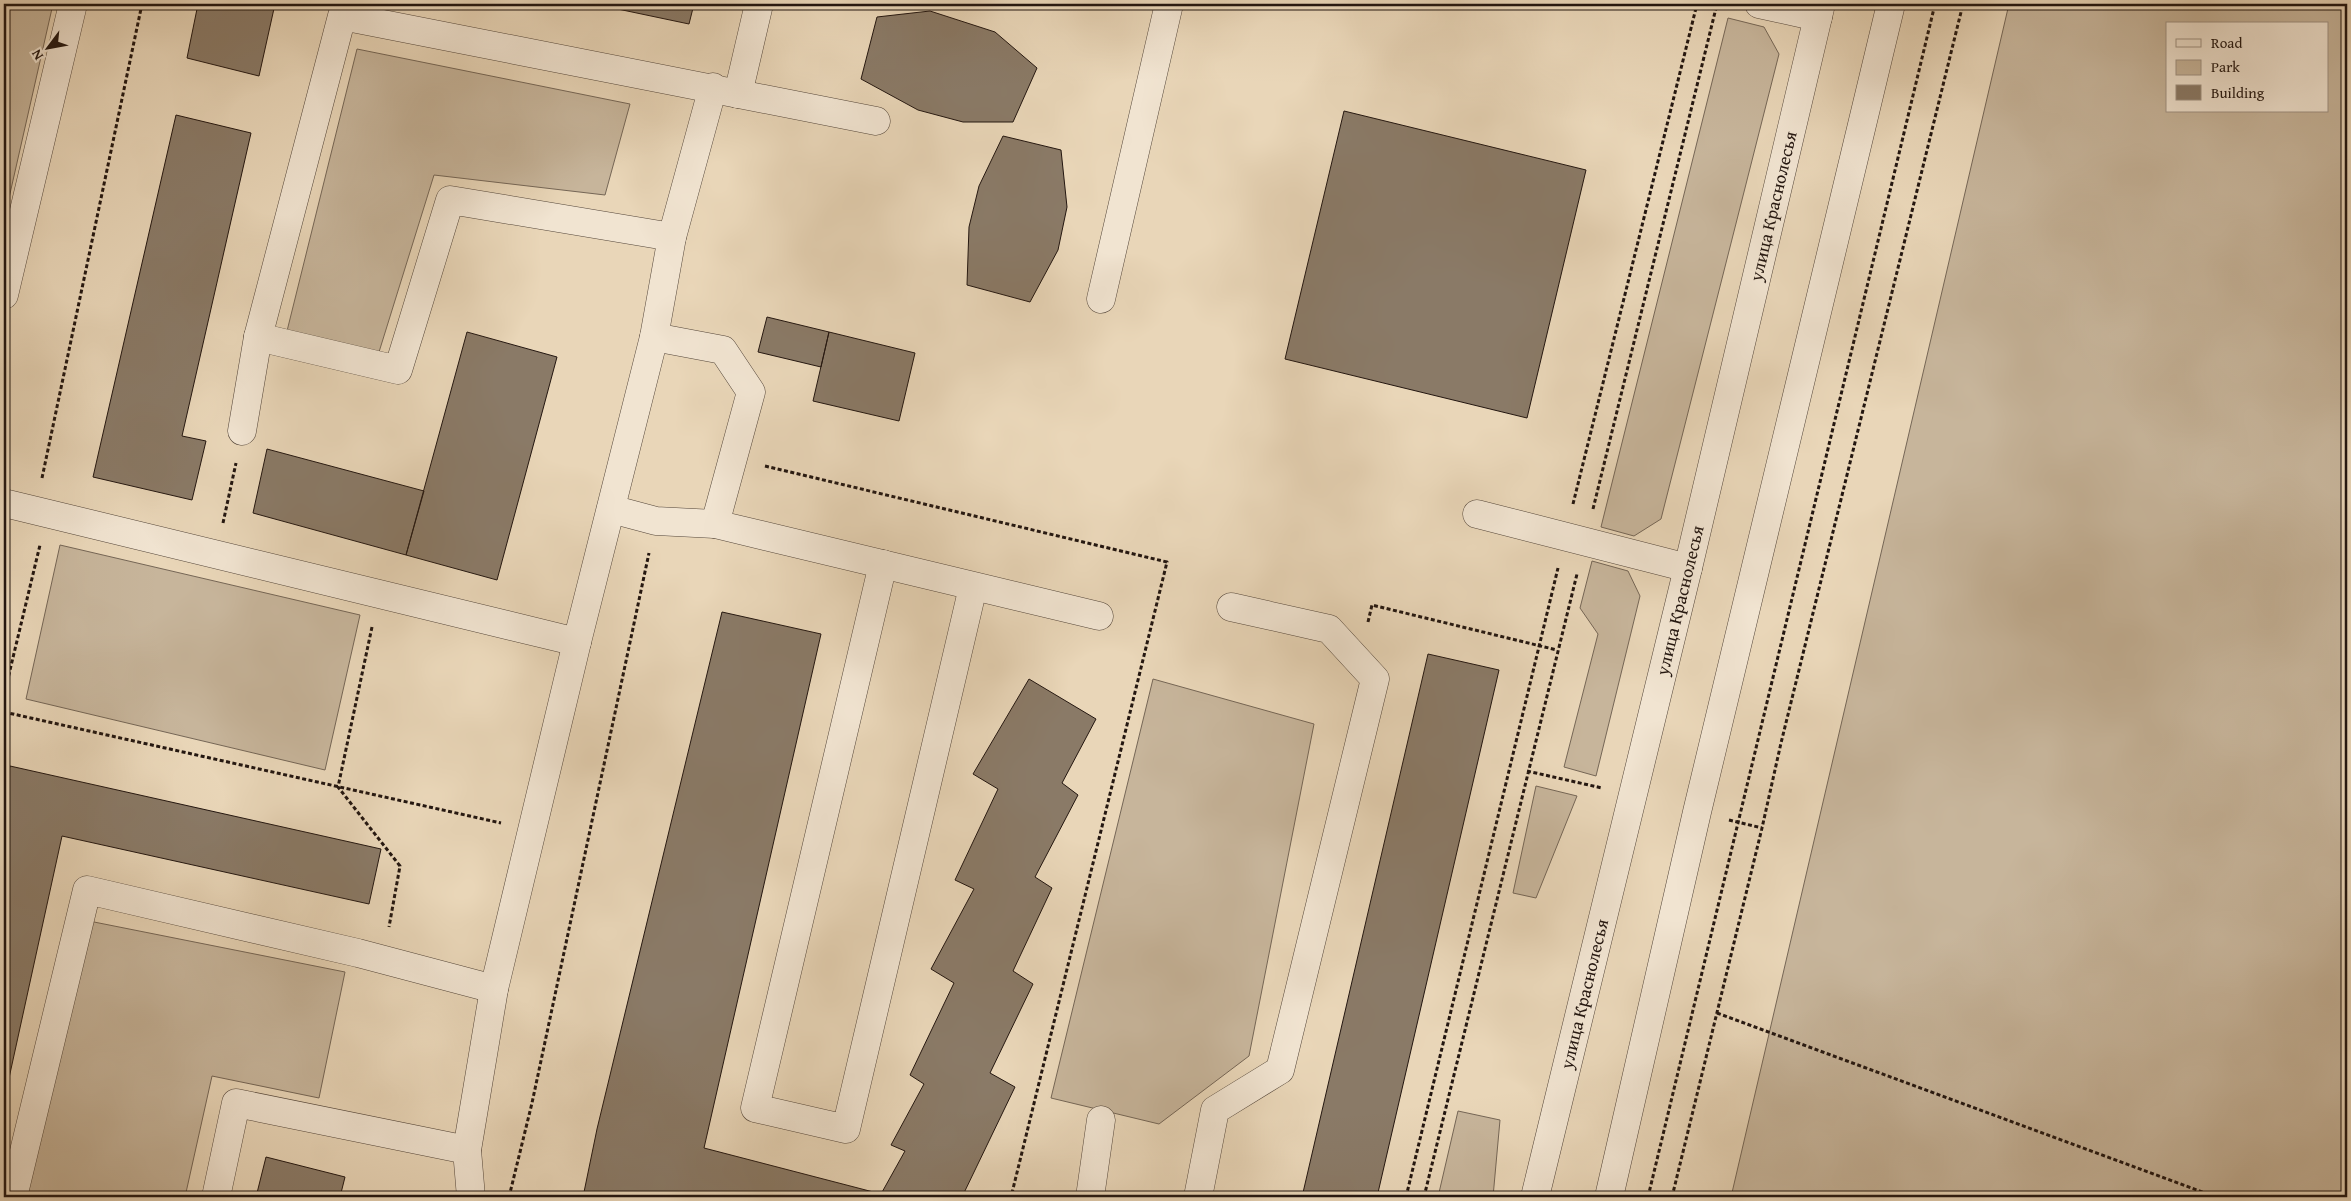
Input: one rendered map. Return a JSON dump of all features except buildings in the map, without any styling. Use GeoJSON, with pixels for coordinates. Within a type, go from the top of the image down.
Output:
{"type":"FeatureCollection","features":[{"type":"Feature","properties":{"kind":"street"},"geometry":{"type":"LineString","coordinates":[[4,295],[73,4]]}},
{"type":"Feature","properties":{"kind":"street"},"geometry":{"type":"LineString","coordinates":[[471,1197],[467,1150],[494,988],[577,642],[654,338],[672,237],[759,4]]}},
{"type":"Feature","properties":{"kind":"street"},"geometry":{"type":"LineString","coordinates":[[1101,299],[1169,4]]}},
{"type":"Feature","properties":{"kind":"street"},"geometry":{"type":"LineString","coordinates":[[1759,4],[1820,10]]}},
{"type":"Feature","properties":{"kind":"street"},"geometry":{"type":"LineString","coordinates":[[1609,1197],[1697,812],[1891,4]]}},
{"type":"Feature","properties":{"kind":"street","name":"улица Краснолесья"},"geometry":{"type":"LineString","coordinates":[[1535,1197],[1688,568],[1820,10]]}},
{"type":"Feature","properties":{"kind":"street"},"geometry":{"type":"LineString","coordinates":[[242,431],[258,337],[342,16],[726,90],[780,104],[876,121]]}},
{"type":"Feature","properties":{"kind":"street"},"geometry":{"type":"LineString","coordinates":[[258,337],[398,370],[450,200],[672,237]]}},
{"type":"Feature","properties":{"kind":"street"},"geometry":{"type":"LineString","coordinates":[[654,338],[723,350],[752,392],[715,524]]}},
{"type":"Feature","properties":{"kind":"street"},"geometry":{"type":"LineString","coordinates":[[4,503],[577,642]]}},
{"type":"Feature","properties":{"kind":"street"},"geometry":{"type":"LineString","coordinates":[[611,510],[656,521],[715,524],[1099,616]]}},
{"type":"Feature","properties":{"kind":"street"},"geometry":{"type":"LineString","coordinates":[[1477,514],[1688,568]]}},
{"type":"Feature","properties":{"kind":"street"},"geometry":{"type":"LineString","coordinates":[[883,564],[755,1108],[846,1129],[973,587]]}},
{"type":"Feature","properties":{"kind":"street"},"geometry":{"type":"LineString","coordinates":[[1198,1197],[1215,1110],[1280,1070],[1375,679],[1329,629],[1231,607]]}},
{"type":"Feature","properties":{"kind":"street"},"geometry":{"type":"LineString","coordinates":[[13,1197],[87,890],[494,988]]}},
{"type":"Feature","properties":{"kind":"street"},"geometry":{"type":"LineString","coordinates":[[216,1197],[236,1103],[467,1150]]}},
{"type":"Feature","properties":{"kind":"street"},"geometry":{"type":"LineString","coordinates":[[1090,1197],[1101,1120]]}},
{"type":"Feature","properties":{"kind":"path"},"geometry":{"type":"LineString","coordinates":[[4,695],[48,513],[42,479],[142,4]]}},
{"type":"Feature","properties":{"kind":"path"},"geometry":{"type":"LineString","coordinates":[[1424,1197],[1556,650],[1575,539],[1697,4]]}},
{"type":"Feature","properties":{"kind":"path"},"geometry":{"type":"LineString","coordinates":[[1406,1197],[1540,646],[1575,539],[1717,4]]}},
{"type":"Feature","properties":{"kind":"path"},"geometry":{"type":"LineString","coordinates":[[1648,1197],[1935,4]]}},
{"type":"Feature","properties":{"kind":"path"},"geometry":{"type":"LineString","coordinates":[[1672,1197],[1762,828],[1780,743],[1963,4]]}},
{"type":"Feature","properties":{"kind":"path"},"geometry":{"type":"LineString","coordinates":[[223,524],[242,431]]}},
{"type":"Feature","properties":{"kind":"path"},"geometry":{"type":"LineString","coordinates":[[732,459],[1167,562],[1011,1197]]}},
{"type":"Feature","properties":{"kind":"path"},"geometry":{"type":"LineString","coordinates":[[509,1197],[534,1093],[656,521]]}},
{"type":"Feature","properties":{"kind":"path"},"geometry":{"type":"LineString","coordinates":[[338,787],[379,594]]}},
{"type":"Feature","properties":{"kind":"path"},"geometry":{"type":"LineString","coordinates":[[1359,662],[1372,605],[1556,650]]}},
{"type":"Feature","properties":{"kind":"path"},"geometry":{"type":"LineString","coordinates":[[4,712],[532,830]]}},
{"type":"Feature","properties":{"kind":"path"},"geometry":{"type":"LineString","coordinates":[[338,787],[400,866],[384,960]]}},
{"type":"Feature","properties":{"kind":"path"},"geometry":{"type":"LineString","coordinates":[[1717,1013],[2216,1197]]}},
{"type":"Feature","properties":{"kind":"green space"},"geometry":{"type":"Polygon","coordinates":[[[4,4],[53,4],[4,220],[4,4]]]}},
{"type":"Feature","properties":{"kind":"green space"},"geometry":{"type":"Polygon","coordinates":[[[2009,4],[2347,4],[2347,1197],[1731,1197],[2009,4]]]}},
{"type":"Feature","properties":{"kind":"green space"},"geometry":{"type":"Polygon","coordinates":[[[1728,18],[1764,27],[1779,54],[1661,519],[1634,536],[1601,527],[1728,18]]]}},
{"type":"Feature","properties":{"kind":"green space"},"geometry":{"type":"Polygon","coordinates":[[[357,49],[630,104],[605,195],[434,175],[379,352],[287,331],[357,49]]]}},
{"type":"Feature","properties":{"kind":"green space"},"geometry":{"type":"Polygon","coordinates":[[[60,545],[360,615],[325,770],[26,699],[60,545]]]}},
{"type":"Feature","properties":{"kind":"green space"},"geometry":{"type":"Polygon","coordinates":[[[1592,561],[1628,571],[1640,596],[1596,776],[1564,767],[1598,634],[1580,608],[1592,561]]]}},
{"type":"Feature","properties":{"kind":"green space"},"geometry":{"type":"Polygon","coordinates":[[[1153,679],[1314,724],[1249,1056],[1159,1124],[1051,1098],[1153,679]]]}},
{"type":"Feature","properties":{"kind":"green space"},"geometry":{"type":"Polygon","coordinates":[[[1536,786],[1577,796],[1536,898],[1513,893],[1536,786]]]}},
{"type":"Feature","properties":{"kind":"green space"},"geometry":{"type":"Polygon","coordinates":[[[89,921],[345,972],[319,1098],[212,1076],[185,1197],[23,1197],[89,921]]]}},
{"type":"Feature","properties":{"kind":"green space"},"geometry":{"type":"Polygon","coordinates":[[[1458,1111],[1500,1120],[1493,1197],[1438,1197],[1458,1111]]]}}]}
